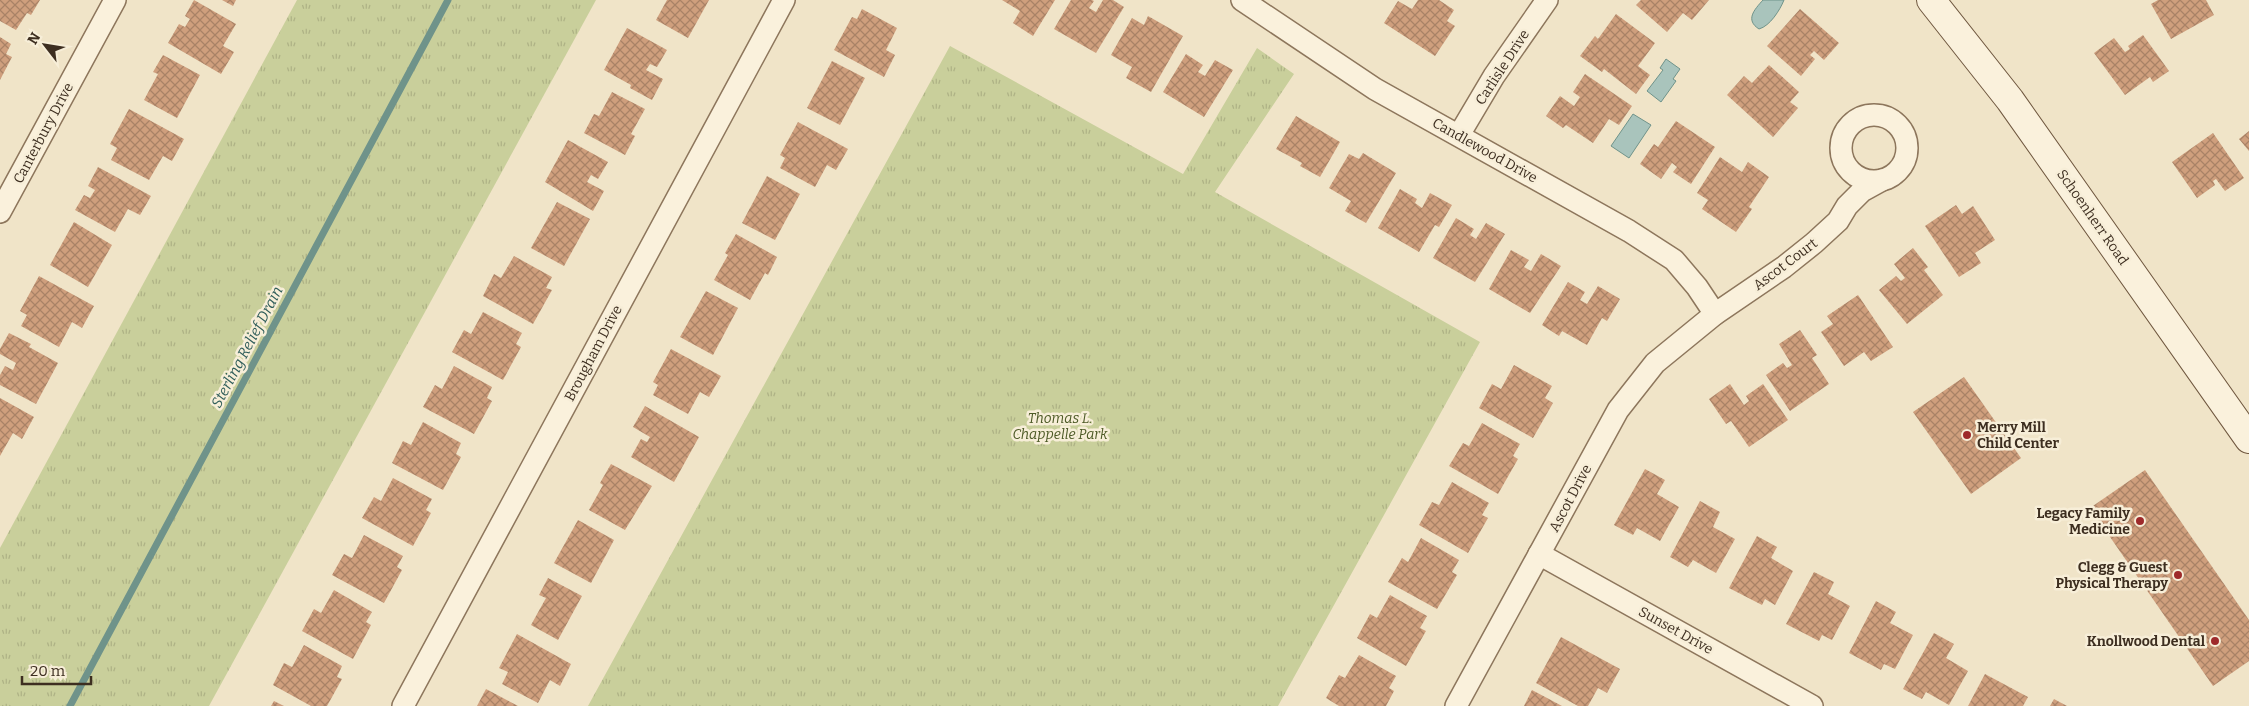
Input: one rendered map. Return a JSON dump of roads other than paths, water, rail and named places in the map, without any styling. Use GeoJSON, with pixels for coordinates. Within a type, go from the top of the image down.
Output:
{"type":"FeatureCollection","features":[{"type":"Feature","properties":{"kind":"main road","name":"Schoenherr Road"},"geometry":{"type":"LineString","coordinates":[[1931,0],[2010,100],[2249,439]]}},
{"type":"Feature","properties":{"kind":"street","name":"Canterbury Drive"},"geometry":{"type":"LineString","coordinates":[[0,212],[115,0]]}},
{"type":"Feature","properties":{"kind":"street","name":"Brougham Drive"},"geometry":{"type":"LineString","coordinates":[[403,706],[784,0]]}},
{"type":"Feature","properties":{"kind":"street","name":"Candlewood Drive"},"geometry":{"type":"LineString","coordinates":[[1242,0],[1375,90],[1629,231],[1674,260],[1697,287],[1715,314]]}},
{"type":"Feature","properties":{"kind":"street","name":"Carlisle Drive"},"geometry":{"type":"LineString","coordinates":[[1459,135],[1494,76],[1547,0]]}},
{"type":"Feature","properties":{"kind":"street","name":"Ascot Court"},"geometry":{"type":"LineString","coordinates":[[1715,314],[1784,267],[1838,221],[1847,206],[1862,191],[1892,176],[1900,168],[1906,158],[1908,147],[1905,136],[1891,118],[1880,115],[1869,115],[1859,118],[1844,133],[1841,143],[1841,154],[1851,172],[1852,188],[1847,206]]}},
{"type":"Feature","properties":{"kind":"street"},"geometry":{"type":"LineString","coordinates":[[1851,172],[1870,181],[1882,180]]}},
{"type":"Feature","properties":{"kind":"street","name":"Ascot Drive"},"geometry":{"type":"LineString","coordinates":[[1456,706],[1618,410],[1641,378],[1665,354],[1715,314]]}},
{"type":"Feature","properties":{"kind":"street","name":"Sunset Drive"},"geometry":{"type":"LineString","coordinates":[[1539,554],[1812,706]]}},
{"type":"Feature","properties":{"kind":"water"},"geometry":{"type":"Polygon","coordinates":[[[1763,0],[1784,0],[1771,21],[1759,29],[1752,22],[1752,15],[1763,0]]]}},
{"type":"Feature","properties":{"kind":"water"},"geometry":{"type":"Polygon","coordinates":[[[1666,59],[1680,69],[1673,79],[1676,81],[1661,102],[1647,91],[1663,70],[1660,68],[1666,59]]]}},
{"type":"Feature","properties":{"kind":"water"},"geometry":{"type":"Polygon","coordinates":[[[1633,114],[1651,125],[1629,158],[1611,146],[1633,114]]]}},
{"type":"Feature","properties":{"kind":"waterway","name":"Sterling Relief Drain"},"geometry":{"type":"LineString","coordinates":[[70,706],[448,0]]}},
{"type":"Feature","properties":{"kind":"place","name":"Merry Mill Child Center"},"geometry":{"type":"Point","coordinates":[1967,435]}},
{"type":"Feature","properties":{"kind":"place","name":"Legacy Family Medicine"},"geometry":{"type":"Point","coordinates":[2140,521]}},
{"type":"Feature","properties":{"kind":"place","name":"Clegg & Guest Physical Therapy"},"geometry":{"type":"Point","coordinates":[2178,575]}},
{"type":"Feature","properties":{"kind":"place","name":"Knollwood Dental"},"geometry":{"type":"Point","coordinates":[2215,641]}},
{"type":"Feature","properties":{"kind":"park label","name":"Thomas L. Chappelle Park"},"geometry":{"type":"Point","coordinates":[1060,426]}}]}
